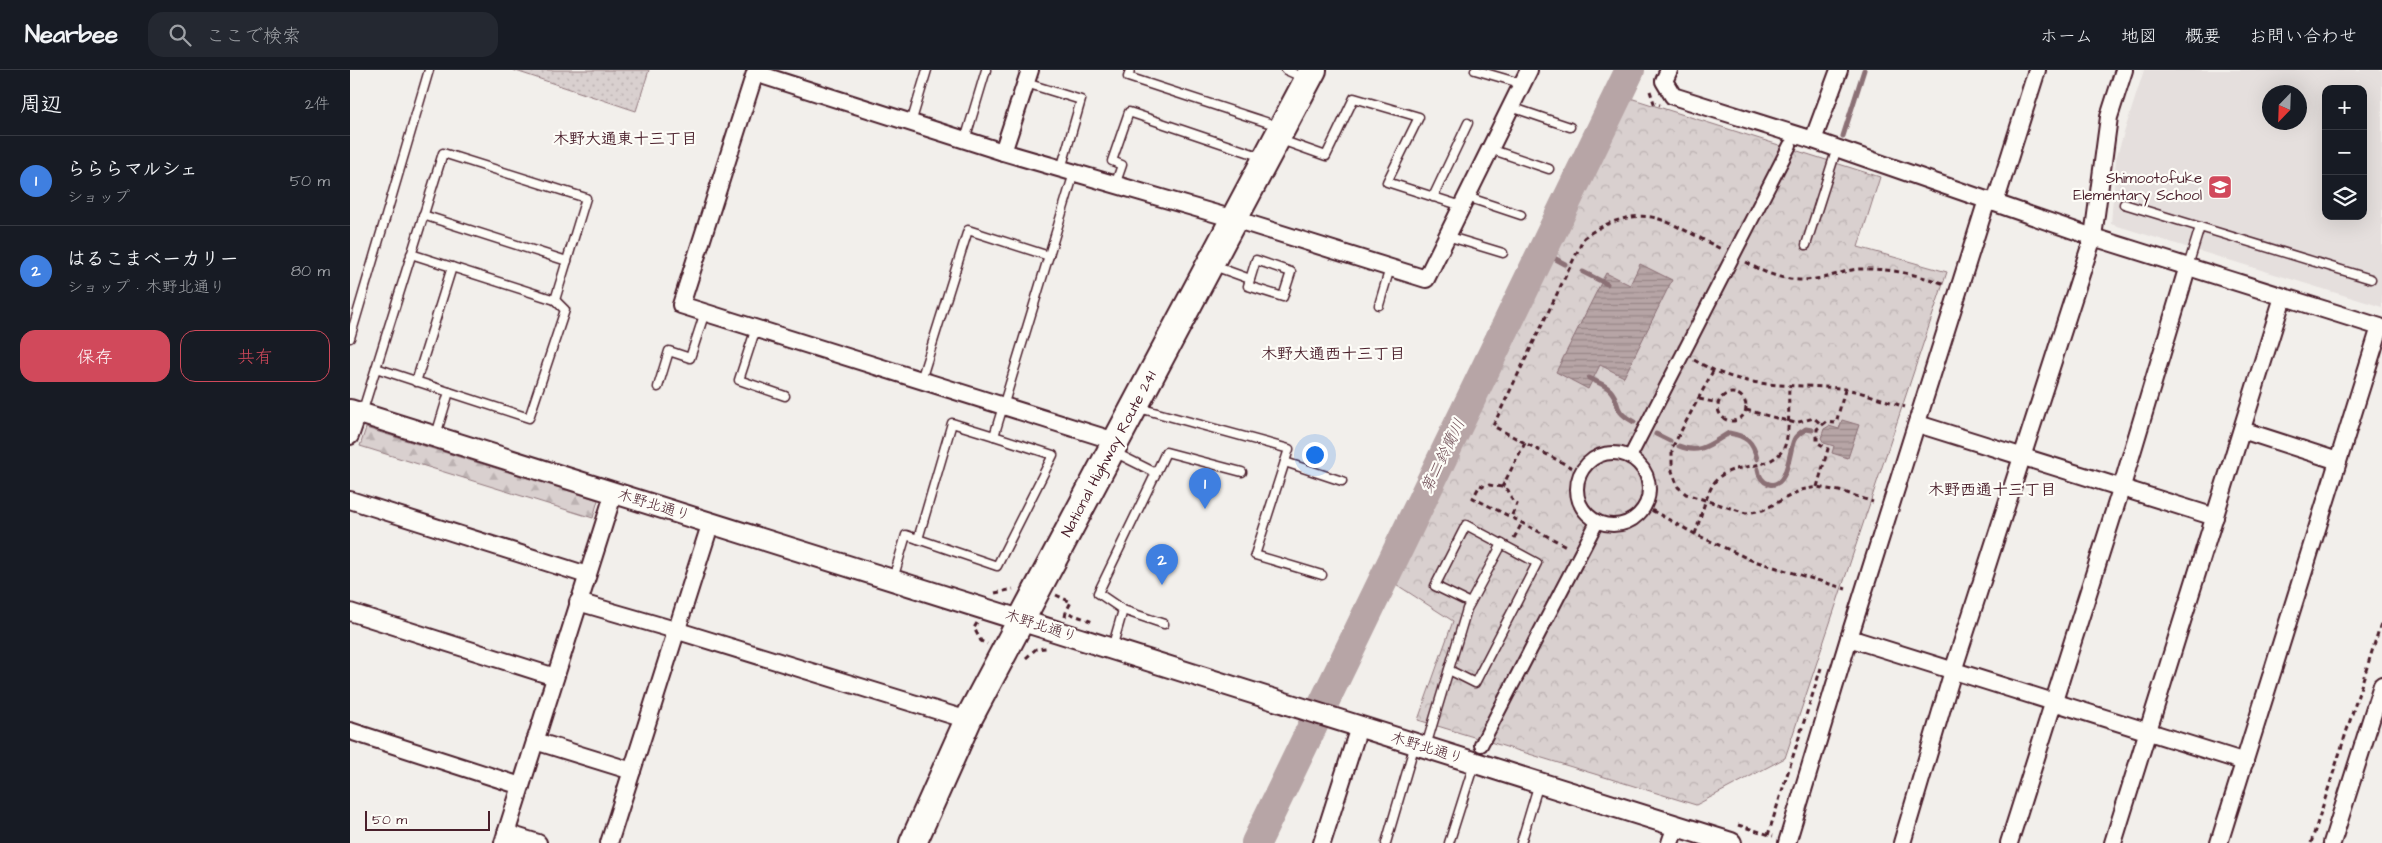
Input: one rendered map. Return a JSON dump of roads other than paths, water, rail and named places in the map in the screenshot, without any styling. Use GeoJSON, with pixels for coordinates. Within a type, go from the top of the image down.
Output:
{"type":"FeatureCollection","features":[{"type":"Feature","properties":{"kind":"highway","name":"National Highway Route 241"},"geometry":{"type":"LineString","coordinates":[[913,843],[968,720],[1275,141],[1302,73]]}},
{"type":"Feature","properties":{"kind":"street"},"geometry":{"type":"LineString","coordinates":[[1669,70],[1664,81],[1673,96],[1837,148],[2093,237],[2380,328],[2219,843]]}},
{"type":"Feature","properties":{"kind":"street"},"geometry":{"type":"LineString","coordinates":[[1813,140],[1839,70]]}},
{"type":"Feature","properties":{"kind":"street"},"geometry":{"type":"LineString","coordinates":[[1787,843],[1849,638],[1918,424],[1991,202],[2037,70]]}},
{"type":"Feature","properties":{"kind":"street"},"geometry":{"type":"LineString","coordinates":[[1902,843],[1953,670],[2093,237],[2109,117],[2124,70]]}},
{"type":"Feature","properties":{"kind":"street"},"geometry":{"type":"LineString","coordinates":[[1113,446],[1003,406],[681,305],[755,73],[1003,152],[1426,279],[1526,77]]}},
{"type":"Feature","properties":{"kind":"street"},"geometry":{"type":"LineString","coordinates":[[1003,152],[1028,76]]}},
{"type":"Feature","properties":{"kind":"street"},"geometry":{"type":"LineString","coordinates":[[1630,457],[1790,144]]}},
{"type":"Feature","properties":{"kind":"street"},"geometry":{"type":"LineString","coordinates":[[2008,843],[2122,486],[2188,266]]}},
{"type":"Feature","properties":{"kind":"street"},"geometry":{"type":"LineString","coordinates":[[2113,843],[2283,296]]}},
{"type":"Feature","properties":{"kind":"street"},"geometry":{"type":"LineString","coordinates":[[350,436],[356,412]]}},
{"type":"Feature","properties":{"kind":"street","name":"木野北通り"},"geometry":{"type":"LineString","coordinates":[[356,412],[1022,619],[1111,649],[1420,746],[1478,753],[1539,783],[1673,834],[1731,843]]}},
{"type":"Feature","properties":{"kind":"street"},"geometry":{"type":"LineString","coordinates":[[1918,424],[2215,516]]}},
{"type":"Feature","properties":{"kind":"street"},"geometry":{"type":"LineString","coordinates":[[2242,430],[2338,461]]}},
{"type":"Feature","properties":{"kind":"street"},"geometry":{"type":"LineString","coordinates":[[1616,452],[1630,457],[1640,465],[1646,476],[1649,488],[1644,506],[1632,520],[1621,524],[1609,525],[1596,522],[1585,513],[1578,500],[1576,486],[1580,472],[1589,461],[1602,454],[1616,452]]}},
{"type":"Feature","properties":{"kind":"street"},"geometry":{"type":"LineString","coordinates":[[538,843],[504,838],[614,492]]}},
{"type":"Feature","properties":{"kind":"street"},"geometry":{"type":"LineString","coordinates":[[350,500],[587,575]]}},
{"type":"Feature","properties":{"kind":"street"},"geometry":{"type":"LineString","coordinates":[[609,843],[710,522]]}},
{"type":"Feature","properties":{"kind":"street"},"geometry":{"type":"LineString","coordinates":[[1478,753],[1596,522]]}},
{"type":"Feature","properties":{"kind":"street"},"geometry":{"type":"LineString","coordinates":[[578,602],[968,720]]}},
{"type":"Feature","properties":{"kind":"street"},"geometry":{"type":"LineString","coordinates":[[350,612],[555,677]]}},
{"type":"Feature","properties":{"kind":"street"},"geometry":{"type":"LineString","coordinates":[[1849,638],[2245,762]]}},
{"type":"Feature","properties":{"kind":"street"},"geometry":{"type":"LineString","coordinates":[[2332,843],[2382,685]]}},
{"type":"Feature","properties":{"kind":"street"},"geometry":{"type":"LineString","coordinates":[[1322,843],[1359,727]]}},
{"type":"Feature","properties":{"kind":"street"},"geometry":{"type":"LineString","coordinates":[[350,731],[521,786]]}},
{"type":"Feature","properties":{"kind":"street"},"geometry":{"type":"LineString","coordinates":[[535,741],[632,771]]}},
{"type":"Feature","properties":{"kind":"lane"},"geometry":{"type":"LineString","coordinates":[[350,338],[429,70]]}},
{"type":"Feature","properties":{"kind":"lane"},"geometry":{"type":"LineString","coordinates":[[911,123],[927,70]]}},
{"type":"Feature","properties":{"kind":"lane"},"geometry":{"type":"LineString","coordinates":[[965,140],[986,70]]}},
{"type":"Feature","properties":{"kind":"lane"},"geometry":{"type":"LineString","coordinates":[[1130,70],[1128,77],[1275,141]]}},
{"type":"Feature","properties":{"kind":"lane"},"geometry":{"type":"LineString","coordinates":[[1475,70],[1526,77]]}},
{"type":"Feature","properties":{"kind":"lane"},"geometry":{"type":"LineString","coordinates":[[994,436],[1049,256],[1068,171],[1081,100],[1028,76]]}},
{"type":"Feature","properties":{"kind":"lane"},"geometry":{"type":"LineString","coordinates":[[1115,185],[1122,164],[1112,161],[1129,112],[1275,141],[1326,156],[1354,98],[1418,117],[1387,182],[1433,197],[1521,215]]}},
{"type":"Feature","properties":{"kind":"lane"},"geometry":{"type":"LineString","coordinates":[[1511,107],[1570,128]]}},
{"type":"Feature","properties":{"kind":"lane"},"geometry":{"type":"LineString","coordinates":[[1433,197],[1468,123]]}},
{"type":"Feature","properties":{"kind":"lane"},"geometry":{"type":"LineString","coordinates":[[1806,245],[1837,148]]}},
{"type":"Feature","properties":{"kind":"lane"},"geometry":{"type":"LineString","coordinates":[[1490,149],[1549,169]]}},
{"type":"Feature","properties":{"kind":"lane"},"geometry":{"type":"LineString","coordinates":[[356,412],[376,368],[443,153],[586,198],[555,300]]}},
{"type":"Feature","properties":{"kind":"lane"},"geometry":{"type":"LineString","coordinates":[[2124,204],[2371,279]]}},
{"type":"Feature","properties":{"kind":"lane"},"geometry":{"type":"LineString","coordinates":[[423,216],[567,261]]}},
{"type":"Feature","properties":{"kind":"lane"},"geometry":{"type":"LineString","coordinates":[[2188,266],[2200,227]]}},
{"type":"Feature","properties":{"kind":"lane"},"geometry":{"type":"LineString","coordinates":[[921,380],[968,230],[1049,256]]}},
{"type":"Feature","properties":{"kind":"lane"},"geometry":{"type":"LineString","coordinates":[[1447,236],[1503,253]]}},
{"type":"Feature","properties":{"kind":"lane"},"geometry":{"type":"LineString","coordinates":[[376,368],[529,418],[565,310],[555,300],[411,254]]}},
{"type":"Feature","properties":{"kind":"lane"},"geometry":{"type":"LineString","coordinates":[[1256,260],[1292,272],[1283,297],[1248,286],[1250,279],[1256,260]]}},
{"type":"Feature","properties":{"kind":"lane"},"geometry":{"type":"LineString","coordinates":[[1209,264],[1250,279]]}},
{"type":"Feature","properties":{"kind":"lane"},"geometry":{"type":"LineString","coordinates":[[416,382],[452,267]]}},
{"type":"Feature","properties":{"kind":"lane"},"geometry":{"type":"LineString","coordinates":[[1379,305],[1390,268]]}},
{"type":"Feature","properties":{"kind":"lane"},"geometry":{"type":"LineString","coordinates":[[658,387],[669,352],[690,358],[705,312]]}},
{"type":"Feature","properties":{"kind":"lane"},"geometry":{"type":"LineString","coordinates":[[756,328],[739,380],[785,396]]}},
{"type":"Feature","properties":{"kind":"lane"},"geometry":{"type":"LineString","coordinates":[[436,437],[449,392]]}},
{"type":"Feature","properties":{"kind":"lane"},"geometry":{"type":"LineString","coordinates":[[1133,407],[1289,449],[1255,555],[1322,575]]}},
{"type":"Feature","properties":{"kind":"lane"},"geometry":{"type":"LineString","coordinates":[[893,580],[906,535],[997,566],[1052,455],[952,423],[918,539]]}},
{"type":"Feature","properties":{"kind":"lane"},"geometry":{"type":"LineString","coordinates":[[1113,446],[1156,473]]}},
{"type":"Feature","properties":{"kind":"lane"},"geometry":{"type":"LineString","coordinates":[[1164,624],[1124,610],[1098,593],[1166,452],[1242,472]]}},
{"type":"Feature","properties":{"kind":"lane"},"geometry":{"type":"LineString","coordinates":[[1284,462],[1342,481]]}},
{"type":"Feature","properties":{"kind":"lane"},"geometry":{"type":"LineString","coordinates":[[1449,670],[1475,683],[1537,563],[1466,525],[1436,586],[1470,602]]}},
{"type":"Feature","properties":{"kind":"lane"},"geometry":{"type":"LineString","coordinates":[[1386,843],[1449,670],[1470,602],[1505,546]]}},
{"type":"Feature","properties":{"kind":"lane"},"geometry":{"type":"LineString","coordinates":[[1111,649],[1124,610]]}},
{"type":"Feature","properties":{"kind":"lane"},"geometry":{"type":"LineString","coordinates":[[1449,843],[1478,753]]}},
{"type":"Feature","properties":{"kind":"lane"},"geometry":{"type":"LineString","coordinates":[[1521,843],[1539,783]]}},
{"type":"Feature","properties":{"kind":"waterway","name":"第二鈴蘭川"},"geometry":{"type":"LineString","coordinates":[[1256,843],[1630,70]]}},
{"type":"Feature","properties":{"kind":"waterway"},"geometry":{"type":"LineString","coordinates":[[1843,136],[1864,70]]}},
{"type":"Feature","properties":{"kind":"waterway"},"geometry":{"type":"LineString","coordinates":[[1541,251],[1565,264]]}},
{"type":"Feature","properties":{"kind":"waterway"},"geometry":{"type":"LineString","coordinates":[[1583,272],[1607,284]]}},
{"type":"Feature","properties":{"kind":"waterway"},"geometry":{"type":"LineString","coordinates":[[1589,378],[1610,390],[1619,410],[1634,422]]}},
{"type":"Feature","properties":{"kind":"waterway"},"geometry":{"type":"LineString","coordinates":[[1758,469],[1764,482],[1775,484],[1780,481],[1787,468],[1795,438],[1806,429],[1812,430]]}},
{"type":"Feature","properties":{"kind":"waterway"},"geometry":{"type":"LineString","coordinates":[[1679,446],[1699,449],[1729,433],[1748,440],[1757,459]]}},
{"type":"Feature","properties":{"kind":"waterway"},"geometry":{"type":"LineString","coordinates":[[1656,434],[1670,441]]}},
{"type":"Feature","properties":{"kind":"place","name":"Shimootofuke Elementary School"},"geometry":{"type":"Point","coordinates":[2220,187]}},
{"type":"Feature","properties":{"kind":"place","name":"らららマルシェ"},"geometry":{"type":"Point","coordinates":[1205,509]}},
{"type":"Feature","properties":{"kind":"place","name":"はるこまベーカリー"},"geometry":{"type":"Point","coordinates":[1162,585]}},
{"type":"Feature","properties":{"kind":"district","name":"木野大通東十三丁目"},"geometry":{"type":"Point","coordinates":[625,139]}},
{"type":"Feature","properties":{"kind":"district","name":"木野大通西十三丁目"},"geometry":{"type":"Point","coordinates":[1333,354]}},
{"type":"Feature","properties":{"kind":"district","name":"木野西通十三丁目"},"geometry":{"type":"Point","coordinates":[1992,490]}}]}
